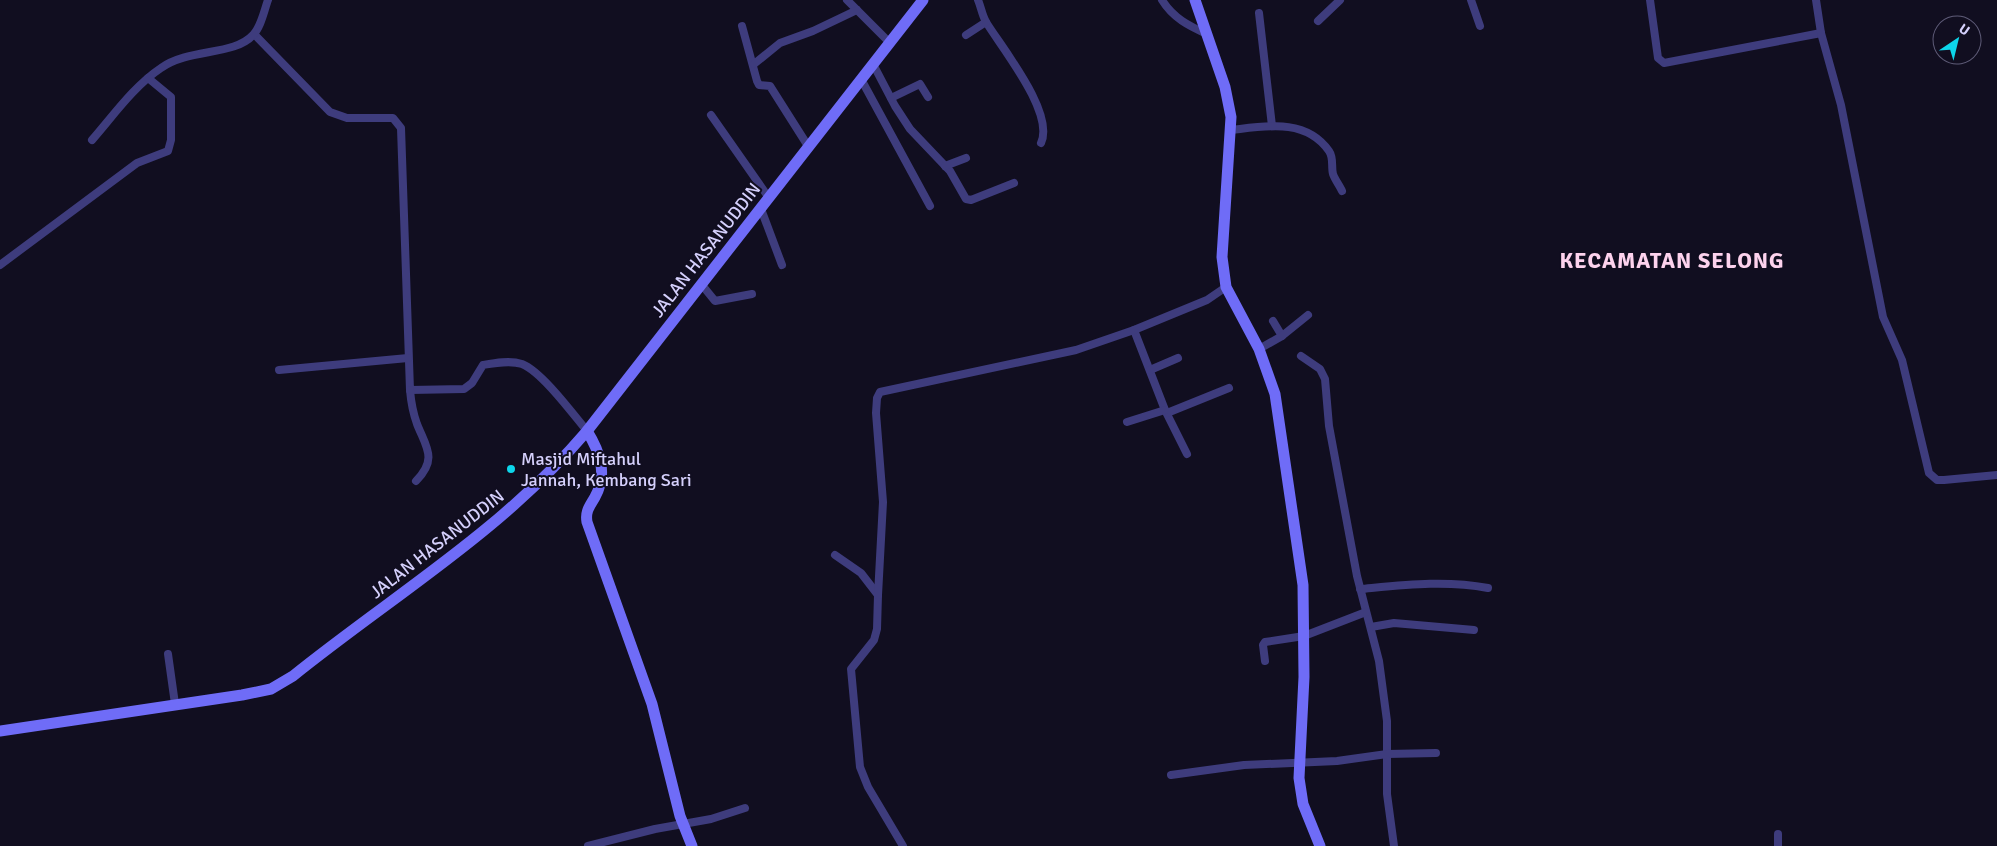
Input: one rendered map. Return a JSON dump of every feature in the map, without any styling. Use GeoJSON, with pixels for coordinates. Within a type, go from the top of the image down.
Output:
{"type":"FeatureCollection","features":[{"type":"Feature","properties":{"kind":"street"},"geometry":{"type":"LineString","coordinates":[[92,140],[148,78],[172,61],[195,54],[238,46],[254,34],[268,0]]}},
{"type":"Feature","properties":{"kind":"street"},"geometry":{"type":"LineString","coordinates":[[847,0],[890,43]]}},
{"type":"Feature","properties":{"kind":"street","name":"JALAN HASANUDDIN"},"geometry":{"type":"LineString","coordinates":[[0,731],[271,689],[293,676],[434,572],[489,528],[551,473],[587,431],[923,0]]}},
{"type":"Feature","properties":{"kind":"street"},"geometry":{"type":"LineString","coordinates":[[978,0],[986,22],[1037,105],[1043,122],[1041,143]]}},
{"type":"Feature","properties":{"kind":"street"},"geometry":{"type":"LineString","coordinates":[[1162,0],[1167,8],[1183,23],[1207,34]]}},
{"type":"Feature","properties":{"kind":"street"},"geometry":{"type":"LineString","coordinates":[[1195,0],[1225,87],[1232,130],[1222,257],[1226,287],[1259,349],[1275,394],[1303,585],[1304,677],[1298,761],[1303,804],[1320,846]]}},
{"type":"Feature","properties":{"kind":"street"},"geometry":{"type":"LineString","coordinates":[[1318,21],[1340,0]]}},
{"type":"Feature","properties":{"kind":"street"},"geometry":{"type":"LineString","coordinates":[[1470,0],[1480,26]]}},
{"type":"Feature","properties":{"kind":"street"},"geometry":{"type":"LineString","coordinates":[[1650,0],[1658,58],[1664,63],[1822,33]]}},
{"type":"Feature","properties":{"kind":"street"},"geometry":{"type":"LineString","coordinates":[[1816,0],[1822,33],[1842,105],[1883,317],[1902,360],[1929,473],[1937,480],[1997,475]]}},
{"type":"Feature","properties":{"kind":"street"},"geometry":{"type":"LineString","coordinates":[[754,64],[780,43],[813,31],[857,10]]}},
{"type":"Feature","properties":{"kind":"street"},"geometry":{"type":"LineString","coordinates":[[1259,13],[1272,126]]}},
{"type":"Feature","properties":{"kind":"street"},"geometry":{"type":"LineString","coordinates":[[966,35],[986,22]]}},
{"type":"Feature","properties":{"kind":"street"},"geometry":{"type":"LineString","coordinates":[[742,26],[759,85],[770,86],[808,146]]}},
{"type":"Feature","properties":{"kind":"street"},"geometry":{"type":"LineString","coordinates":[[254,34],[330,112],[347,118],[393,118],[400,128],[410,390],[414,417],[428,451],[427,465],[416,481]]}},
{"type":"Feature","properties":{"kind":"street"},"geometry":{"type":"LineString","coordinates":[[873,64],[914,135],[945,166],[966,199],[971,200],[1014,183]]}},
{"type":"Feature","properties":{"kind":"street"},"geometry":{"type":"LineString","coordinates":[[0,265],[137,163],[168,151],[171,140],[171,97],[148,78]]}},
{"type":"Feature","properties":{"kind":"street"},"geometry":{"type":"LineString","coordinates":[[861,79],[930,206]]}},
{"type":"Feature","properties":{"kind":"street"},"geometry":{"type":"LineString","coordinates":[[891,98],[920,84],[928,97]]}},
{"type":"Feature","properties":{"kind":"street"},"geometry":{"type":"LineString","coordinates":[[711,115],[769,198]]}},
{"type":"Feature","properties":{"kind":"street"},"geometry":{"type":"LineString","coordinates":[[1232,130],[1292,126],[1319,141],[1330,152],[1334,175],[1342,191]]}},
{"type":"Feature","properties":{"kind":"street"},"geometry":{"type":"LineString","coordinates":[[945,166],[966,158]]}},
{"type":"Feature","properties":{"kind":"street"},"geometry":{"type":"LineString","coordinates":[[761,209],[782,265]]}},
{"type":"Feature","properties":{"kind":"street"},"geometry":{"type":"LineString","coordinates":[[903,846],[863,777],[856,744],[851,669],[874,640],[878,629],[883,502],[876,413],[877,398],[880,392],[1076,350],[1134,330],[1207,300],[1226,287]]}},
{"type":"Feature","properties":{"kind":"street"},"geometry":{"type":"LineString","coordinates":[[699,288],[716,301],[752,294]]}},
{"type":"Feature","properties":{"kind":"street"},"geometry":{"type":"LineString","coordinates":[[1259,349],[1282,336],[1308,315]]}},
{"type":"Feature","properties":{"kind":"street"},"geometry":{"type":"LineString","coordinates":[[1273,321],[1282,336]]}},
{"type":"Feature","properties":{"kind":"street"},"geometry":{"type":"LineString","coordinates":[[1134,330],[1166,412],[1187,454]]}},
{"type":"Feature","properties":{"kind":"street"},"geometry":{"type":"LineString","coordinates":[[1301,356],[1320,369],[1324,379],[1329,426],[1360,589],[1371,627],[1388,721],[1387,794],[1394,846]]}},
{"type":"Feature","properties":{"kind":"street"},"geometry":{"type":"LineString","coordinates":[[279,370],[408,358]]}},
{"type":"Feature","properties":{"kind":"street"},"geometry":{"type":"LineString","coordinates":[[1150,370],[1178,358]]}},
{"type":"Feature","properties":{"kind":"street"},"geometry":{"type":"LineString","coordinates":[[410,390],[464,389],[472,383],[483,365],[520,364],[531,370],[558,397],[587,431],[599,452],[602,469],[600,486],[586,516],[652,704],[683,824],[692,846]]}},
{"type":"Feature","properties":{"kind":"street"},"geometry":{"type":"LineString","coordinates":[[1127,422],[1166,412],[1229,388]]}},
{"type":"Feature","properties":{"kind":"street"},"geometry":{"type":"LineString","coordinates":[[835,555],[861,573],[878,595]]}},
{"type":"Feature","properties":{"kind":"street"},"geometry":{"type":"LineString","coordinates":[[1360,589],[1433,583],[1462,584],[1488,588]]}},
{"type":"Feature","properties":{"kind":"street"},"geometry":{"type":"LineString","coordinates":[[1265,661],[1263,645],[1265,642],[1304,636],[1366,612]]}},
{"type":"Feature","properties":{"kind":"street"},"geometry":{"type":"LineString","coordinates":[[1371,627],[1394,623],[1474,630]]}},
{"type":"Feature","properties":{"kind":"street"},"geometry":{"type":"LineString","coordinates":[[168,654],[175,704]]}},
{"type":"Feature","properties":{"kind":"street"},"geometry":{"type":"LineString","coordinates":[[1171,775],[1244,765],[1298,761],[1337,761],[1387,754],[1436,753]]}},
{"type":"Feature","properties":{"kind":"street"},"geometry":{"type":"LineString","coordinates":[[588,846],[711,819],[745,808]]}},
{"type":"Feature","properties":{"kind":"street"},"geometry":{"type":"LineString","coordinates":[[1778,834],[1778,846]]}},
{"type":"Feature","properties":{"kind":"place","name":"Masjid Miftahul Jannah, Kembang Sari"},"geometry":{"type":"Point","coordinates":[511,469]}},
{"type":"Feature","properties":{"kind":"district","name":"KECAMATAN SELONG"},"geometry":{"type":"Point","coordinates":[1672,260]}}]}
